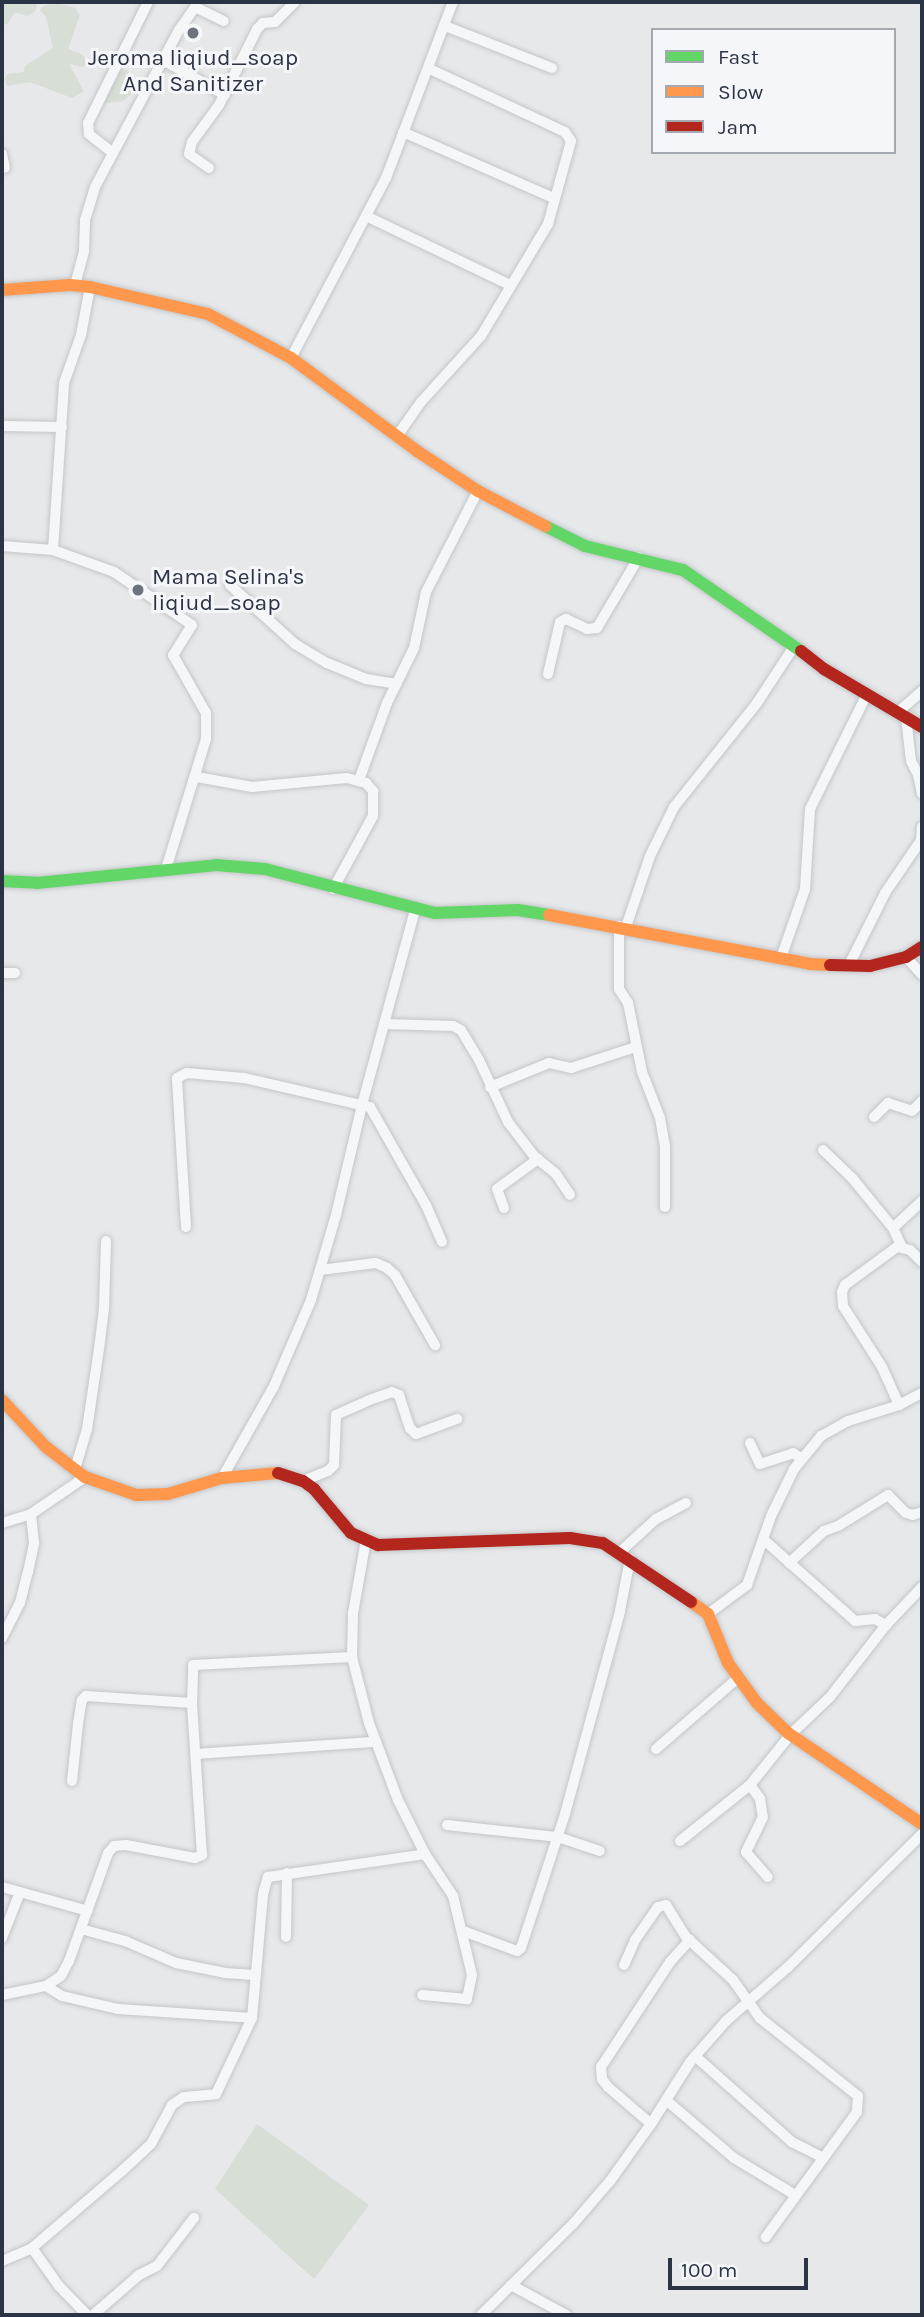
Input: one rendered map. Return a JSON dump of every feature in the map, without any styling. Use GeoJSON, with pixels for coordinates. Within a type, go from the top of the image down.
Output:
{"type":"FeatureCollection","features":[{"type":"Feature","properties":{"kind":"street"},"geometry":{"type":"LineString","coordinates":[[113,153],[89,134],[88,123],[148,2]]}},
{"type":"Feature","properties":{"kind":"street"},"geometry":{"type":"LineString","coordinates":[[209,168],[189,152],[204,123],[225,95],[257,29],[263,23],[275,22],[295,2]]}},
{"type":"Feature","properties":{"kind":"street"},"geometry":{"type":"LineString","coordinates":[[291,358],[386,178],[453,2]]}},
{"type":"Feature","properties":{"kind":"street"},"geometry":{"type":"LineString","coordinates":[[75,285],[84,251],[89,202],[163,60],[192,9],[203,10],[224,21]]}},
{"type":"Feature","properties":{"kind":"street"},"geometry":{"type":"LineString","coordinates":[[445,26],[552,68]]}},
{"type":"Feature","properties":{"kind":"street"},"geometry":{"type":"LineString","coordinates":[[163,60],[225,95]]}},
{"type":"Feature","properties":{"kind":"street"},"geometry":{"type":"LineString","coordinates":[[397,436],[421,402],[481,336],[548,224],[553,198],[571,141],[568,134],[495,97],[428,68]]}},
{"type":"Feature","properties":{"kind":"street"},"geometry":{"type":"LineString","coordinates":[[403,132],[553,198]]}},
{"type":"Feature","properties":{"kind":"street"},"geometry":{"type":"LineString","coordinates":[[2,154],[5,168]]}},
{"type":"Feature","properties":{"kind":"street"},"geometry":{"type":"LineString","coordinates":[[366,216],[510,285]]}},
{"type":"Feature","properties":{"kind":"street"},"geometry":{"type":"LineString","coordinates":[[2,290],[75,285],[208,314],[291,358],[397,436],[478,491],[585,546],[684,570],[796,645],[824,668],[922,727]]}},
{"type":"Feature","properties":{"kind":"street"},"geometry":{"type":"LineString","coordinates":[[53,550],[58,509],[56,477],[64,383],[81,335],[90,287]]}},
{"type":"Feature","properties":{"kind":"street"},"geometry":{"type":"LineString","coordinates":[[2,426],[62,427]]}},
{"type":"Feature","properties":{"kind":"street"},"geometry":{"type":"LineString","coordinates":[[359,780],[414,648],[426,592],[478,491]]}},
{"type":"Feature","properties":{"kind":"street"},"geometry":{"type":"LineString","coordinates":[[2,546],[53,550],[124,576],[192,625],[173,655],[180,673],[206,713],[206,739],[197,777],[190,786],[166,870]]}},
{"type":"Feature","properties":{"kind":"street"},"geometry":{"type":"LineString","coordinates":[[548,674],[560,622],[566,619],[587,629],[597,628],[639,557]]}},
{"type":"Feature","properties":{"kind":"street"},"geometry":{"type":"LineString","coordinates":[[229,585],[295,644],[366,679],[397,684]]}},
{"type":"Feature","properties":{"kind":"street"},"geometry":{"type":"LineString","coordinates":[[665,1207],[665,1147],[660,1118],[636,1047],[628,1003],[619,989],[622,927],[650,856],[674,807],[757,703],[796,645]]}},
{"type":"Feature","properties":{"kind":"street"},"geometry":{"type":"LineString","coordinates":[[902,715],[922,691]]}},
{"type":"Feature","properties":{"kind":"street"},"geometry":{"type":"LineString","coordinates":[[781,958],[805,889],[810,809],[853,729],[867,694]]}},
{"type":"Feature","properties":{"kind":"street"},"geometry":{"type":"LineString","coordinates":[[902,715],[911,761],[918,775],[922,794]]}},
{"type":"Feature","properties":{"kind":"street"},"geometry":{"type":"LineString","coordinates":[[197,777],[252,787],[325,779],[359,780],[373,791],[373,816],[333,889]]}},
{"type":"Feature","properties":{"kind":"street"},"geometry":{"type":"LineString","coordinates":[[849,965],[885,893],[921,840],[922,827]]}},
{"type":"Feature","properties":{"kind":"street"},"geometry":{"type":"LineString","coordinates":[[2,881],[37,883],[216,864],[265,869],[415,910],[435,913],[518,910],[622,927],[810,964],[870,966],[906,957],[922,947]]}},
{"type":"Feature","properties":{"kind":"street"},"geometry":{"type":"LineString","coordinates":[[222,1478],[274,1386],[311,1300],[415,910]]}},
{"type":"Feature","properties":{"kind":"street"},"geometry":{"type":"LineString","coordinates":[[906,957],[922,975]]}},
{"type":"Feature","properties":{"kind":"street"},"geometry":{"type":"LineString","coordinates":[[2,973],[15,973]]}},
{"type":"Feature","properties":{"kind":"street"},"geometry":{"type":"LineString","coordinates":[[385,1024],[458,1028],[473,1048],[508,1122],[538,1160],[556,1174],[570,1195]]}},
{"type":"Feature","properties":{"kind":"street"},"geometry":{"type":"LineString","coordinates":[[490,1087],[548,1063],[571,1068],[636,1047]]}},
{"type":"Feature","properties":{"kind":"street"},"geometry":{"type":"LineString","coordinates":[[186,1227],[177,1078],[181,1073],[244,1078],[372,1109],[397,1159],[426,1205],[442,1242]]}},
{"type":"Feature","properties":{"kind":"street"},"geometry":{"type":"LineString","coordinates":[[874,1117],[888,1103],[912,1111],[922,1101]]}},
{"type":"Feature","properties":{"kind":"street"},"geometry":{"type":"LineString","coordinates":[[823,1150],[853,1179],[893,1228],[902,1247]]}},
{"type":"Feature","properties":{"kind":"street"},"geometry":{"type":"LineString","coordinates":[[504,1208],[497,1189],[538,1160]]}},
{"type":"Feature","properties":{"kind":"street"},"geometry":{"type":"LineString","coordinates":[[893,1228],[922,1201]]}},
{"type":"Feature","properties":{"kind":"street"},"geometry":{"type":"LineString","coordinates":[[75,1469],[87,1429],[99,1349],[104,1308],[106,1241]]}},
{"type":"Feature","properties":{"kind":"street"},"geometry":{"type":"LineString","coordinates":[[899,1405],[882,1367],[841,1299],[845,1285],[883,1255],[902,1247],[910,1250],[922,1262]]}},
{"type":"Feature","properties":{"kind":"street"},"geometry":{"type":"LineString","coordinates":[[320,1270],[376,1263],[387,1268],[435,1345]]}},
{"type":"Feature","properties":{"kind":"street"},"geometry":{"type":"LineString","coordinates":[[303,1481],[328,1471],[334,1465],[336,1415],[379,1396],[392,1392],[399,1395],[410,1428],[416,1434],[457,1419]]}},
{"type":"Feature","properties":{"kind":"street"},"geometry":{"type":"LineString","coordinates":[[708,1614],[747,1585],[771,1516],[801,1458],[821,1436],[834,1428],[899,1405],[922,1393]]}},
{"type":"Feature","properties":{"kind":"street"},"geometry":{"type":"LineString","coordinates":[[2,1400],[46,1447],[75,1469],[86,1477],[125,1492],[148,1496],[186,1491],[222,1478],[276,1472],[303,1481],[314,1489],[342,1525],[366,1541],[394,1545],[582,1537],[593,1539],[625,1555],[708,1614],[727,1663],[764,1710],[790,1735],[922,1824]]}},
{"type":"Feature","properties":{"kind":"street"},"geometry":{"type":"LineString","coordinates":[[750,1443],[760,1464],[793,1453],[801,1458]]}},
{"type":"Feature","properties":{"kind":"street"},"geometry":{"type":"LineString","coordinates":[[2,1523],[31,1514],[86,1477]]}},
{"type":"Feature","properties":{"kind":"street"},"geometry":{"type":"LineString","coordinates":[[789,1563],[824,1531],[838,1526],[888,1495],[906,1513],[913,1515],[922,1511]]}},
{"type":"Feature","properties":{"kind":"street"},"geometry":{"type":"LineString","coordinates":[[463,1931],[519,1950],[558,1837],[620,1611],[625,1555],[656,1519],[685,1503]]}},
{"type":"Feature","properties":{"kind":"street"},"geometry":{"type":"LineString","coordinates":[[2,1638],[20,1603],[28,1572],[34,1542],[31,1514]]}},
{"type":"Feature","properties":{"kind":"street"},"geometry":{"type":"LineString","coordinates":[[763,1539],[855,1621],[875,1619],[886,1625]]}},
{"type":"Feature","properties":{"kind":"street"},"geometry":{"type":"LineString","coordinates":[[366,1541],[353,1613],[352,1657],[376,1742],[398,1800],[425,1854],[453,1896],[472,1975],[467,1999],[422,1995]]}},
{"type":"Feature","properties":{"kind":"street"},"geometry":{"type":"LineString","coordinates":[[680,1841],[750,1785],[790,1735],[830,1697],[886,1625],[922,1587]]}},
{"type":"Feature","properties":{"kind":"street"},"geometry":{"type":"LineString","coordinates":[[2,1995],[46,1986],[57,1980],[65,1969],[108,1853],[117,1844],[195,1858],[202,1855],[191,1672],[197,1664],[352,1657]]}},
{"type":"Feature","properties":{"kind":"street"},"geometry":{"type":"LineString","coordinates":[[656,1749],[738,1678]]}},
{"type":"Feature","properties":{"kind":"street"},"geometry":{"type":"LineString","coordinates":[[72,1781],[78,1724],[82,1700],[86,1696],[192,1703]]}},
{"type":"Feature","properties":{"kind":"street"},"geometry":{"type":"LineString","coordinates":[[197,1754],[376,1742]]}},
{"type":"Feature","properties":{"kind":"street"},"geometry":{"type":"LineString","coordinates":[[750,1785],[760,1799],[763,1817],[746,1852],[768,1877]]}},
{"type":"Feature","properties":{"kind":"street"},"geometry":{"type":"LineString","coordinates":[[447,1825],[558,1837],[600,1851]]}},
{"type":"Feature","properties":{"kind":"street"},"geometry":{"type":"LineString","coordinates":[[481,2315],[573,2224],[610,2181],[695,2056],[726,2021],[887,1871],[922,1834]]}},
{"type":"Feature","properties":{"kind":"street"},"geometry":{"type":"LineString","coordinates":[[2,2261],[32,2248],[151,2144],[172,2105],[184,2097],[216,2094],[252,2018],[264,1883],[268,1877],[425,1854]]}},
{"type":"Feature","properties":{"kind":"street"},"geometry":{"type":"LineString","coordinates":[[286,1937],[287,1874]]}},
{"type":"Feature","properties":{"kind":"street"},"geometry":{"type":"LineString","coordinates":[[2,1887],[88,1911]]}},
{"type":"Feature","properties":{"kind":"street"},"geometry":{"type":"LineString","coordinates":[[2,1938],[20,1892]]}},
{"type":"Feature","properties":{"kind":"street"},"geometry":{"type":"LineString","coordinates":[[624,1965],[635,1940],[663,1903],[690,1940],[733,1980],[760,2018],[858,2096],[857,2112],[766,2236]]}},
{"type":"Feature","properties":{"kind":"street"},"geometry":{"type":"LineString","coordinates":[[81,1929],[125,1941],[176,1963],[225,1973],[254,1975]]}},
{"type":"Feature","properties":{"kind":"street"},"geometry":{"type":"LineString","coordinates":[[651,2124],[608,2087],[601,2067],[670,1962],[690,1940]]}},
{"type":"Feature","properties":{"kind":"street"},"geometry":{"type":"LineString","coordinates":[[46,1986],[62,1996],[118,2009],[252,2018]]}},
{"type":"Feature","properties":{"kind":"street"},"geometry":{"type":"LineString","coordinates":[[695,2056],[792,2142],[822,2158]]}},
{"type":"Feature","properties":{"kind":"street"},"geometry":{"type":"LineString","coordinates":[[666,2100],[734,2158],[795,2195]]}},
{"type":"Feature","properties":{"kind":"street"},"geometry":{"type":"LineString","coordinates":[[93,2315],[139,2275],[157,2266],[194,2218]]}},
{"type":"Feature","properties":{"kind":"street"},"geometry":{"type":"LineString","coordinates":[[32,2248],[59,2286],[87,2315]]}},
{"type":"Feature","properties":{"kind":"street"},"geometry":{"type":"LineString","coordinates":[[511,2285],[566,2315]]}},
{"type":"Feature","properties":{"kind":"shaded area"},"geometry":{"type":"Polygon","coordinates":[[[2,2],[38,2],[35,11],[27,16],[15,12],[8,23],[2,26],[2,2]]]}},
{"type":"Feature","properties":{"kind":"shaded area"},"geometry":{"type":"Polygon","coordinates":[[[60,4],[75,8],[80,15],[68,49],[81,54],[90,62],[82,67],[69,64],[84,91],[72,98],[30,82],[7,86],[7,74],[24,72],[25,66],[53,48],[46,17],[40,10],[45,5],[60,4]]]}},
{"type":"Feature","properties":{"kind":"shaded area"},"geometry":{"type":"Polygon","coordinates":[[[127,70],[134,77],[133,93],[123,101],[107,103],[103,99],[118,72],[127,70]]]}},
{"type":"Feature","properties":{"kind":"shaded area"},"geometry":{"type":"Polygon","coordinates":[[[257,2124],[369,2205],[314,2279],[215,2189],[257,2124]]]}},
{"type":"Feature","properties":{"kind":"traffic: fast"},"geometry":{"type":"LineString","coordinates":[[545,526],[585,546],[683,570],[801,651]]}},
{"type":"Feature","properties":{"kind":"traffic: fast"},"geometry":{"type":"LineString","coordinates":[[2,881],[37,883],[216,865],[265,869],[435,913],[518,910],[549,915]]}},
{"type":"Feature","properties":{"kind":"traffic: slow"},"geometry":{"type":"LineString","coordinates":[[2,290],[70,285],[90,287],[208,314],[291,358],[417,451],[478,491],[545,526]]}},
{"type":"Feature","properties":{"kind":"traffic: slow"},"geometry":{"type":"LineString","coordinates":[[549,915],[810,964],[830,965]]}},
{"type":"Feature","properties":{"kind":"traffic: slow"},"geometry":{"type":"LineString","coordinates":[[2,1400],[46,1447],[85,1477],[136,1495],[168,1494],[222,1478],[278,1473]]}},
{"type":"Feature","properties":{"kind":"traffic: slow"},"geometry":{"type":"LineString","coordinates":[[691,1602],[708,1614],[728,1663],[757,1703],[788,1733],[922,1824]]}},
{"type":"Feature","properties":{"kind":"traffic: jam"},"geometry":{"type":"LineString","coordinates":[[801,651],[824,669],[922,727]]}},
{"type":"Feature","properties":{"kind":"traffic: jam"},"geometry":{"type":"LineString","coordinates":[[830,965],[870,966],[906,957],[922,947]]}},
{"type":"Feature","properties":{"kind":"traffic: jam"},"geometry":{"type":"LineString","coordinates":[[278,1473],[303,1481],[314,1489],[351,1533],[378,1545],[570,1538],[603,1543],[691,1602]]}},
{"type":"Feature","properties":{"kind":"place","name":"Jeroma liqiud_soap And Sanitizer"},"geometry":{"type":"Point","coordinates":[193,33]}},
{"type":"Feature","properties":{"kind":"place","name":"Mama Selina's liqiud_soap"},"geometry":{"type":"Point","coordinates":[138,590]}}]}
